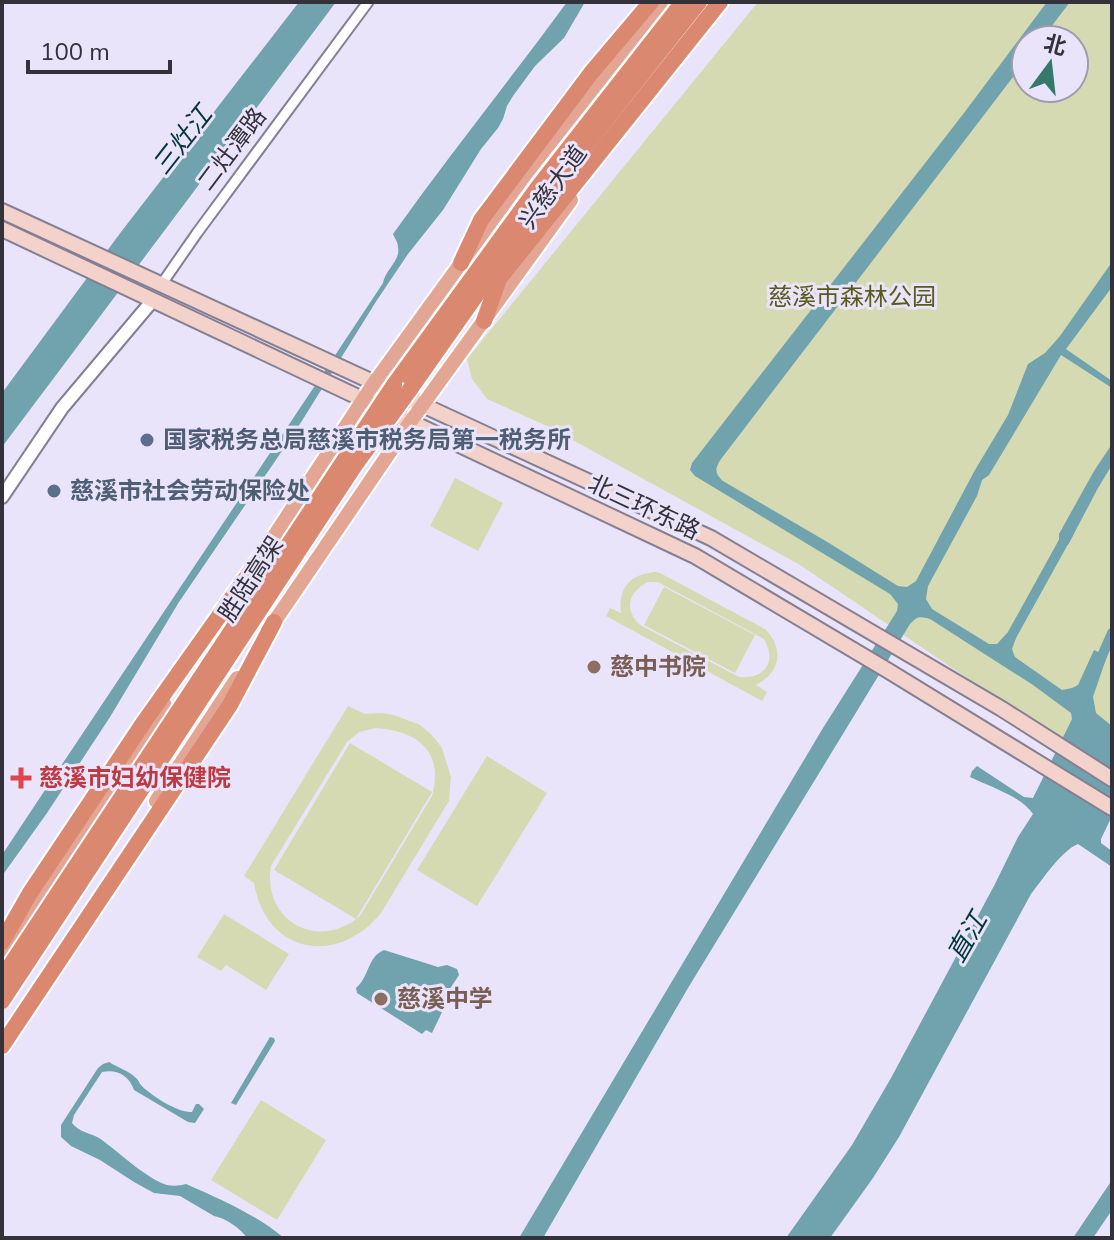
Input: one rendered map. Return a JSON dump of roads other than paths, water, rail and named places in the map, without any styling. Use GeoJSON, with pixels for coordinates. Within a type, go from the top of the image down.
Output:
{"type":"FeatureCollection","features":[{"type":"Feature","properties":{"kind":"highway"},"geometry":{"type":"LineString","coordinates":[[461,263],[481,220],[591,73],[651,2]]}},
{"type":"Feature","properties":{"kind":"highway","name":"胜陆高架"},"geometry":{"type":"LineString","coordinates":[[2,978],[394,385],[539,186],[683,2]]}},
{"type":"Feature","properties":{"kind":"highway","name":"胜陆高架"},"geometry":{"type":"LineString","coordinates":[[2,1001],[355,465],[548,193],[699,2]]}},
{"type":"Feature","properties":{"kind":"highway"},"geometry":{"type":"LineString","coordinates":[[484,321],[499,279],[720,2]]}},
{"type":"Feature","properties":{"kind":"highway"},"geometry":{"type":"LineString","coordinates":[[2,942],[39,880],[144,722],[258,561]]}},
{"type":"Feature","properties":{"kind":"highway"},"geometry":{"type":"LineString","coordinates":[[2,1046],[230,705],[274,622]]}},
{"type":"Feature","properties":{"kind":"main road","name":"兴慈大道"},"geometry":{"type":"LineString","coordinates":[[2,957],[374,383],[525,175],[661,2]]}},
{"type":"Feature","properties":{"kind":"main road","name":"兴慈大道"},"geometry":{"type":"LineString","coordinates":[[2,1036],[274,622],[411,421],[637,109],[729,2]]}},
{"type":"Feature","properties":{"kind":"main road","name":"北三环东路"},"geometry":{"type":"LineString","coordinates":[[2,211],[711,538],[1002,709],[1112,779]]}},
{"type":"Feature","properties":{"kind":"main road","name":"北三环东路"},"geometry":{"type":"LineString","coordinates":[[2,229],[695,556],[1112,808]]}},
{"type":"Feature","properties":{"kind":"street","name":"二灶潭路"},"geometry":{"type":"LineString","coordinates":[[161,285],[368,2]]}},
{"type":"Feature","properties":{"kind":"street"},"geometry":{"type":"LineString","coordinates":[[2,497],[62,408],[153,300]]}},
{"type":"Feature","properties":{"kind":"water"},"geometry":{"type":"Polygon","coordinates":[[[299,2],[336,2],[2,447],[2,393],[121,232],[299,2]]]}},
{"type":"Feature","properties":{"kind":"water"},"geometry":{"type":"Polygon","coordinates":[[[567,2],[585,2],[564,38],[535,66],[513,96],[498,128],[377,300],[295,432],[179,602],[110,717],[2,876],[2,855],[383,283],[398,252],[393,234],[567,2]]]}},
{"type":"Feature","properties":{"kind":"water"},"geometry":{"type":"Polygon","coordinates":[[[1047,2],[1070,2],[1053,24],[1031,24],[1047,2]]]}},
{"type":"Feature","properties":{"kind":"water"},"geometry":{"type":"Polygon","coordinates":[[[1010,51],[1010,81],[721,459],[716,470],[723,481],[898,586],[907,587],[916,581],[1008,415],[1028,364],[1045,353],[1060,336],[1112,262],[1112,287],[1066,349],[1112,381],[1112,388],[1061,355],[989,475],[982,480],[977,496],[928,586],[926,599],[932,609],[989,644],[997,644],[1007,633],[1016,638],[1012,649],[1015,657],[1062,690],[1078,685],[1094,650],[1107,656],[1093,697],[1096,713],[1112,726],[1112,816],[1101,843],[1112,851],[1112,867],[1078,844],[1065,852],[1031,894],[899,1137],[830,1238],[786,1238],[852,1145],[1033,814],[1013,797],[970,777],[972,771],[977,766],[1024,797],[1033,798],[1072,719],[1071,713],[1033,685],[930,619],[915,619],[688,988],[543,1238],[519,1238],[823,728],[897,611],[898,604],[890,594],[695,476],[690,470],[692,463],[1010,51]]]}},
{"type":"Feature","properties":{"kind":"water"},"geometry":{"type":"Polygon","coordinates":[[[1112,444],[1112,465],[1068,545],[1059,540],[1059,534],[1112,444]]]}},
{"type":"Feature","properties":{"kind":"water"},"geometry":{"type":"Polygon","coordinates":[[[384,950],[438,967],[447,965],[457,969],[459,975],[440,1004],[444,1008],[432,1033],[426,1030],[422,1034],[357,993],[356,988],[374,957],[384,950]]]}},
{"type":"Feature","properties":{"kind":"water"},"geometry":{"type":"Polygon","coordinates":[[[270,1037],[275,1041],[236,1105],[231,1103],[270,1037]]]}},
{"type":"Feature","properties":{"kind":"water"},"geometry":{"type":"Polygon","coordinates":[[[109,1062],[131,1074],[151,1094],[172,1107],[192,1112],[199,1104],[204,1109],[195,1123],[188,1122],[134,1090],[122,1075],[102,1072],[72,1123],[99,1138],[159,1182],[172,1186],[186,1184],[212,1195],[249,1214],[284,1238],[247,1238],[228,1221],[180,1196],[154,1193],[71,1146],[61,1137],[61,1125],[98,1068],[109,1062]]]}},
{"type":"Feature","properties":{"kind":"water"},"geometry":{"type":"Polygon","coordinates":[[[1112,1180],[1112,1210],[1093,1238],[1073,1238],[1112,1180]]]}},
{"type":"Feature","properties":{"kind":"waterway"},"geometry":{"type":"LineString","coordinates":[[1007,644],[1069,532]]}},
{"type":"Feature","properties":{"kind":"waterway","name":"直江"},"geometry":{"type":"LineString","coordinates":[[1098,665],[1112,633]]}},
{"type":"Feature","properties":{"kind":"place","name":"国家税务总局慈溪市税务局第一税务所"},"geometry":{"type":"Point","coordinates":[147,440]}},
{"type":"Feature","properties":{"kind":"place","name":"慈溪市社会劳动保险处"},"geometry":{"type":"Point","coordinates":[54,491]}},
{"type":"Feature","properties":{"kind":"place","name":"慈中书院"},"geometry":{"type":"Point","coordinates":[594,667]}},
{"type":"Feature","properties":{"kind":"place","name":"慈溪市妇幼保健院"},"geometry":{"type":"Point","coordinates":[21,778]}},
{"type":"Feature","properties":{"kind":"place","name":"慈溪中学"},"geometry":{"type":"Point","coordinates":[381,999]}},
{"type":"Feature","properties":{"kind":"water label","name":"三灶江"},"geometry":{"type":"Point","coordinates":[182,140]}},
{"type":"Feature","properties":{"kind":"park label","name":"慈溪市森林公园"},"geometry":{"type":"Point","coordinates":[852,297]}}]}
